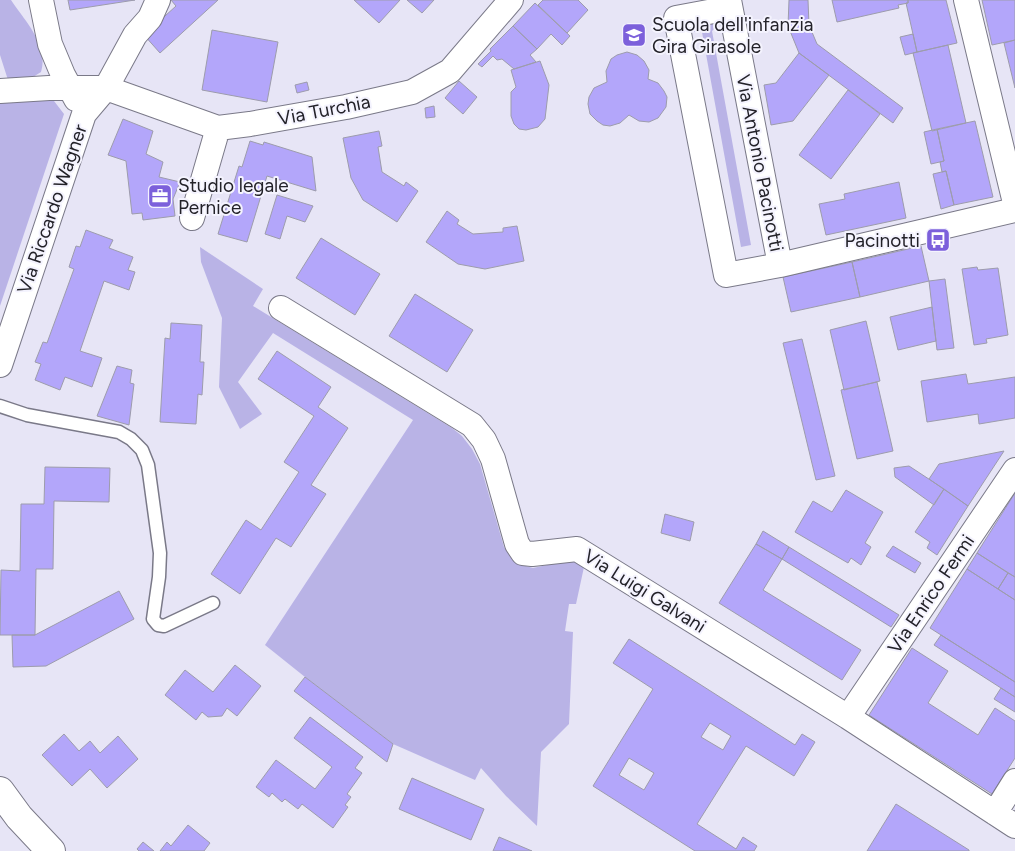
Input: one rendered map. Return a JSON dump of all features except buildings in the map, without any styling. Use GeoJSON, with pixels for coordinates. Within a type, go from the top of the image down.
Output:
{"type":"FeatureCollection","features":[{"type":"Feature","properties":{"kind":"street","name":"Via Riccardo Wagner"},"geometry":{"type":"LineString","coordinates":[[0,365],[84,114],[63,75],[50,44],[41,0]]}},
{"type":"Feature","properties":{"kind":"street"},"geometry":{"type":"LineString","coordinates":[[84,114],[106,88],[135,35],[150,18],[158,0]]}},
{"type":"Feature","properties":{"kind":"street","name":"Via Turchia"},"geometry":{"type":"LineString","coordinates":[[0,91],[106,88],[218,128],[346,107],[412,92],[450,71],[511,0]]}},
{"type":"Feature","properties":{"kind":"street"},"geometry":{"type":"LineString","coordinates":[[966,0],[1015,203]]}},
{"type":"Feature","properties":{"kind":"street"},"geometry":{"type":"LineString","coordinates":[[729,4],[676,18],[726,275],[780,265]]}},
{"type":"Feature","properties":{"kind":"street","name":"Via Antonio Pacinotti"},"geometry":{"type":"LineString","coordinates":[[729,4],[780,265],[1015,210]]}},
{"type":"Feature","properties":{"kind":"street"},"geometry":{"type":"LineString","coordinates":[[192,218],[218,128]]}},
{"type":"Feature","properties":{"kind":"street","name":"Via Luigi Galvani"},"geometry":{"type":"LineString","coordinates":[[281,308],[472,426],[484,440],[493,459],[517,544],[523,553],[532,554],[577,549],[848,717],[1015,826]]}},
{"type":"Feature","properties":{"kind":"street","name":"Via Enrico Fermi"},"geometry":{"type":"LineString","coordinates":[[848,717],[1015,470]]}},
{"type":"Feature","properties":{"kind":"street"},"geometry":{"type":"LineString","coordinates":[[995,813],[1015,781]]}},
{"type":"Feature","properties":{"kind":"street"},"geometry":{"type":"LineString","coordinates":[[0,791],[19,816],[51,851]]}},
{"type":"Feature","properties":{"kind":"lane"},"geometry":{"type":"LineString","coordinates":[[0,406],[27,415],[120,432],[130,438],[142,450],[148,465],[160,553],[159,577],[153,619],[158,624],[164,626],[213,603]]}},
{"type":"Feature","properties":{"kind":"shaded area"},"geometry":{"type":"Polygon","coordinates":[[[0,0],[11,0],[39,43],[43,62],[41,72],[33,77],[8,80],[0,55],[0,0]]]}},
{"type":"Feature","properties":{"kind":"shaded area"},"geometry":{"type":"Polygon","coordinates":[[[716,21],[717,26],[712,31],[751,245],[741,247],[702,32],[694,32],[692,28],[693,26],[716,21]]]}},
{"type":"Feature","properties":{"kind":"shaded area"},"geometry":{"type":"Polygon","coordinates":[[[0,101],[54,101],[64,114],[0,306],[0,101]]]}},
{"type":"Feature","properties":{"kind":"shaded area"},"geometry":{"type":"Polygon","coordinates":[[[200,247],[263,289],[253,306],[452,428],[462,436],[480,464],[504,547],[513,560],[533,568],[571,560],[584,567],[576,604],[569,604],[565,631],[573,632],[569,724],[541,752],[537,826],[481,768],[475,780],[393,744],[265,645],[413,420],[273,333],[238,382],[262,414],[240,429],[219,387],[222,318],[201,262],[200,247]]]}},
{"type":"Feature","properties":{"kind":"place","name":"Scuola dell'infanzia Gira Girasole"},"geometry":{"type":"Point","coordinates":[634,35]}},
{"type":"Feature","properties":{"kind":"place","name":"Studio legale Pernice"},"geometry":{"type":"Point","coordinates":[160,196]}},
{"type":"Feature","properties":{"kind":"place","name":"Pacinotti"},"geometry":{"type":"Point","coordinates":[938,240]}}]}
